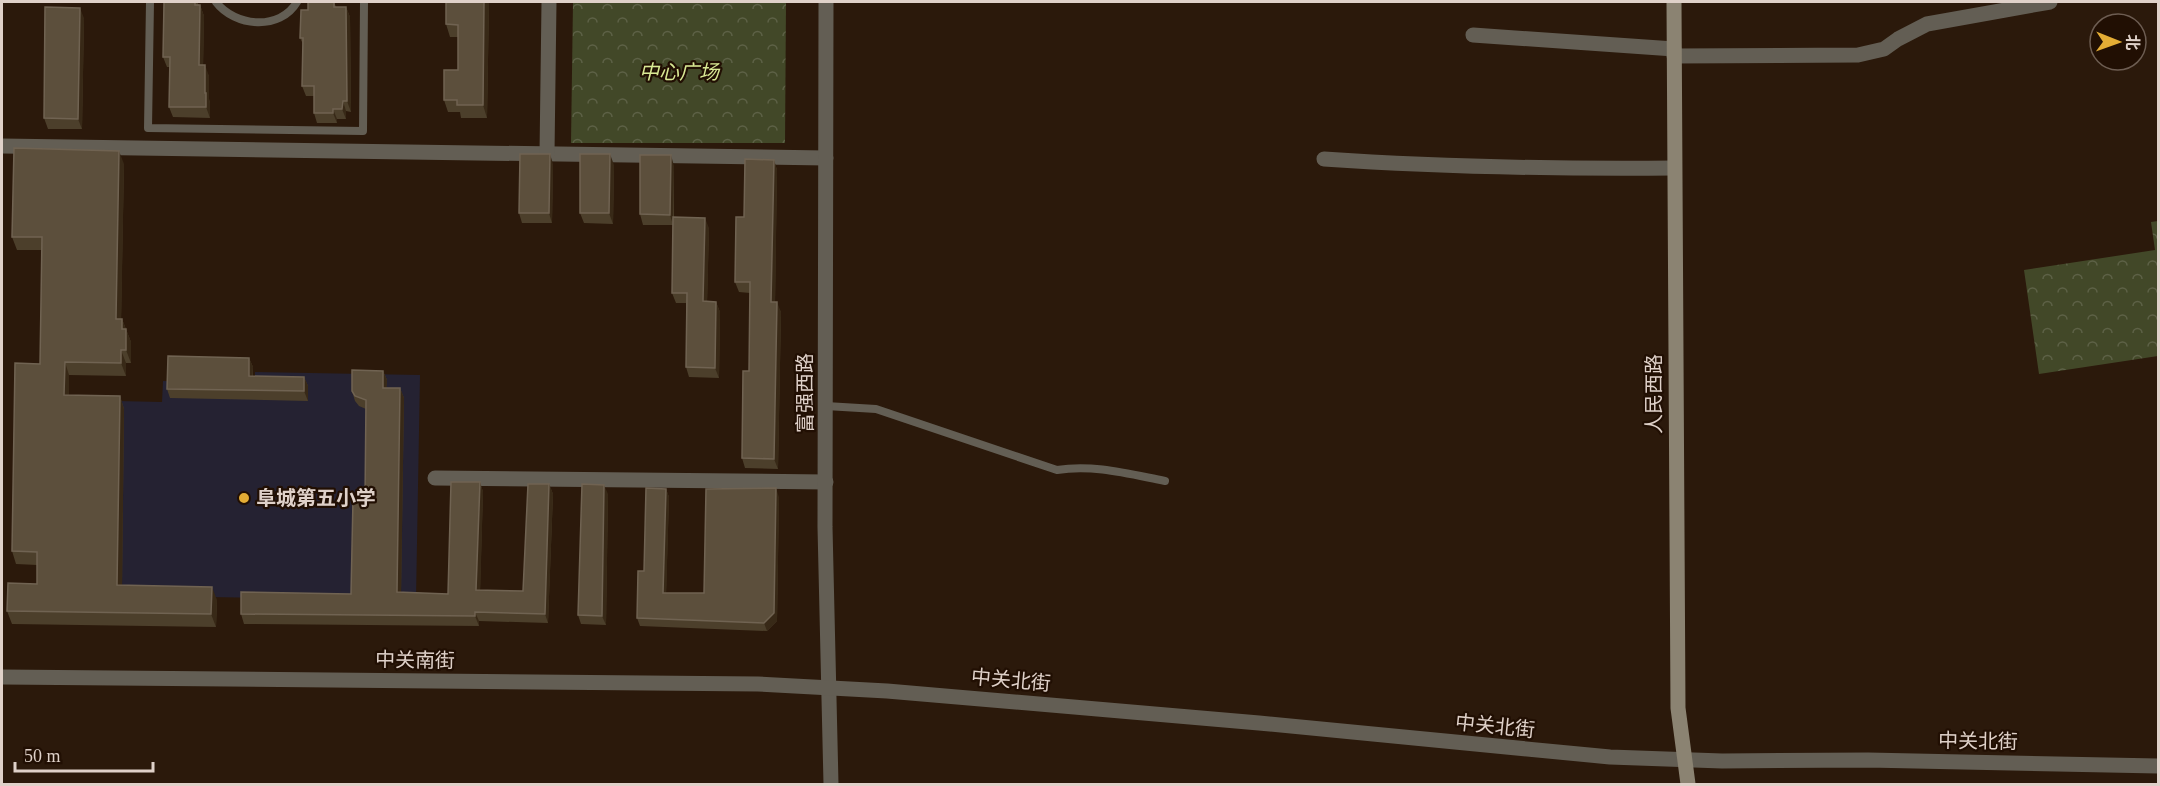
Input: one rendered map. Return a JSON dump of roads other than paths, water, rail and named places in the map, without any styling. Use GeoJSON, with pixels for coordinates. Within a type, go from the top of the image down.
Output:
{"type":"FeatureCollection","features":[{"type":"Feature","properties":{"kind":"main road","name":"人民西路"},"geometry":{"type":"LineString","coordinates":[[1674,2],[1678,708],[1688,784]]}},
{"type":"Feature","properties":{"kind":"street"},"geometry":{"type":"LineString","coordinates":[[546,154],[549,2]]}},
{"type":"Feature","properties":{"kind":"street","name":"富强西路"},"geometry":{"type":"LineString","coordinates":[[826,2],[826,482],[831,784]]}},
{"type":"Feature","properties":{"kind":"street"},"geometry":{"type":"LineString","coordinates":[[1473,35],[1674,52],[1858,55],[1884,49],[1927,24],[2050,2]]}},
{"type":"Feature","properties":{"kind":"street"},"geometry":{"type":"LineString","coordinates":[[2,146],[826,158]]}},
{"type":"Feature","properties":{"kind":"street"},"geometry":{"type":"LineString","coordinates":[[1324,159],[1393,164],[1544,169],[1674,168]]}},
{"type":"Feature","properties":{"kind":"street"},"geometry":{"type":"LineString","coordinates":[[435,478],[826,482]]}},
{"type":"Feature","properties":{"kind":"street","name":"中关南街"},"geometry":{"type":"LineString","coordinates":[[2,677],[722,683],[829,687]]}},
{"type":"Feature","properties":{"kind":"street","name":"中关北街"},"geometry":{"type":"LineString","coordinates":[[829,687],[887,690],[1224,720],[1567,754],[1684,760],[1868,760],[2158,766]]}},
{"type":"Feature","properties":{"kind":"lane"},"geometry":{"type":"LineString","coordinates":[[150,2],[148,128],[363,131],[364,2]]}},
{"type":"Feature","properties":{"kind":"lane"},"geometry":{"type":"LineString","coordinates":[[216,2],[223,11],[238,20],[253,22],[273,21],[288,13],[297,2]]}},
{"type":"Feature","properties":{"kind":"lane"},"geometry":{"type":"LineString","coordinates":[[826,406],[876,409],[1057,470],[1071,467],[1094,467],[1165,481]]}},
{"type":"Feature","properties":{"kind":"place","name":"阜城第五小学"},"geometry":{"type":"Point","coordinates":[244,498]}},
{"type":"Feature","properties":{"kind":"park label","name":"中心广场"},"geometry":{"type":"Point","coordinates":[679,72]}}]}
